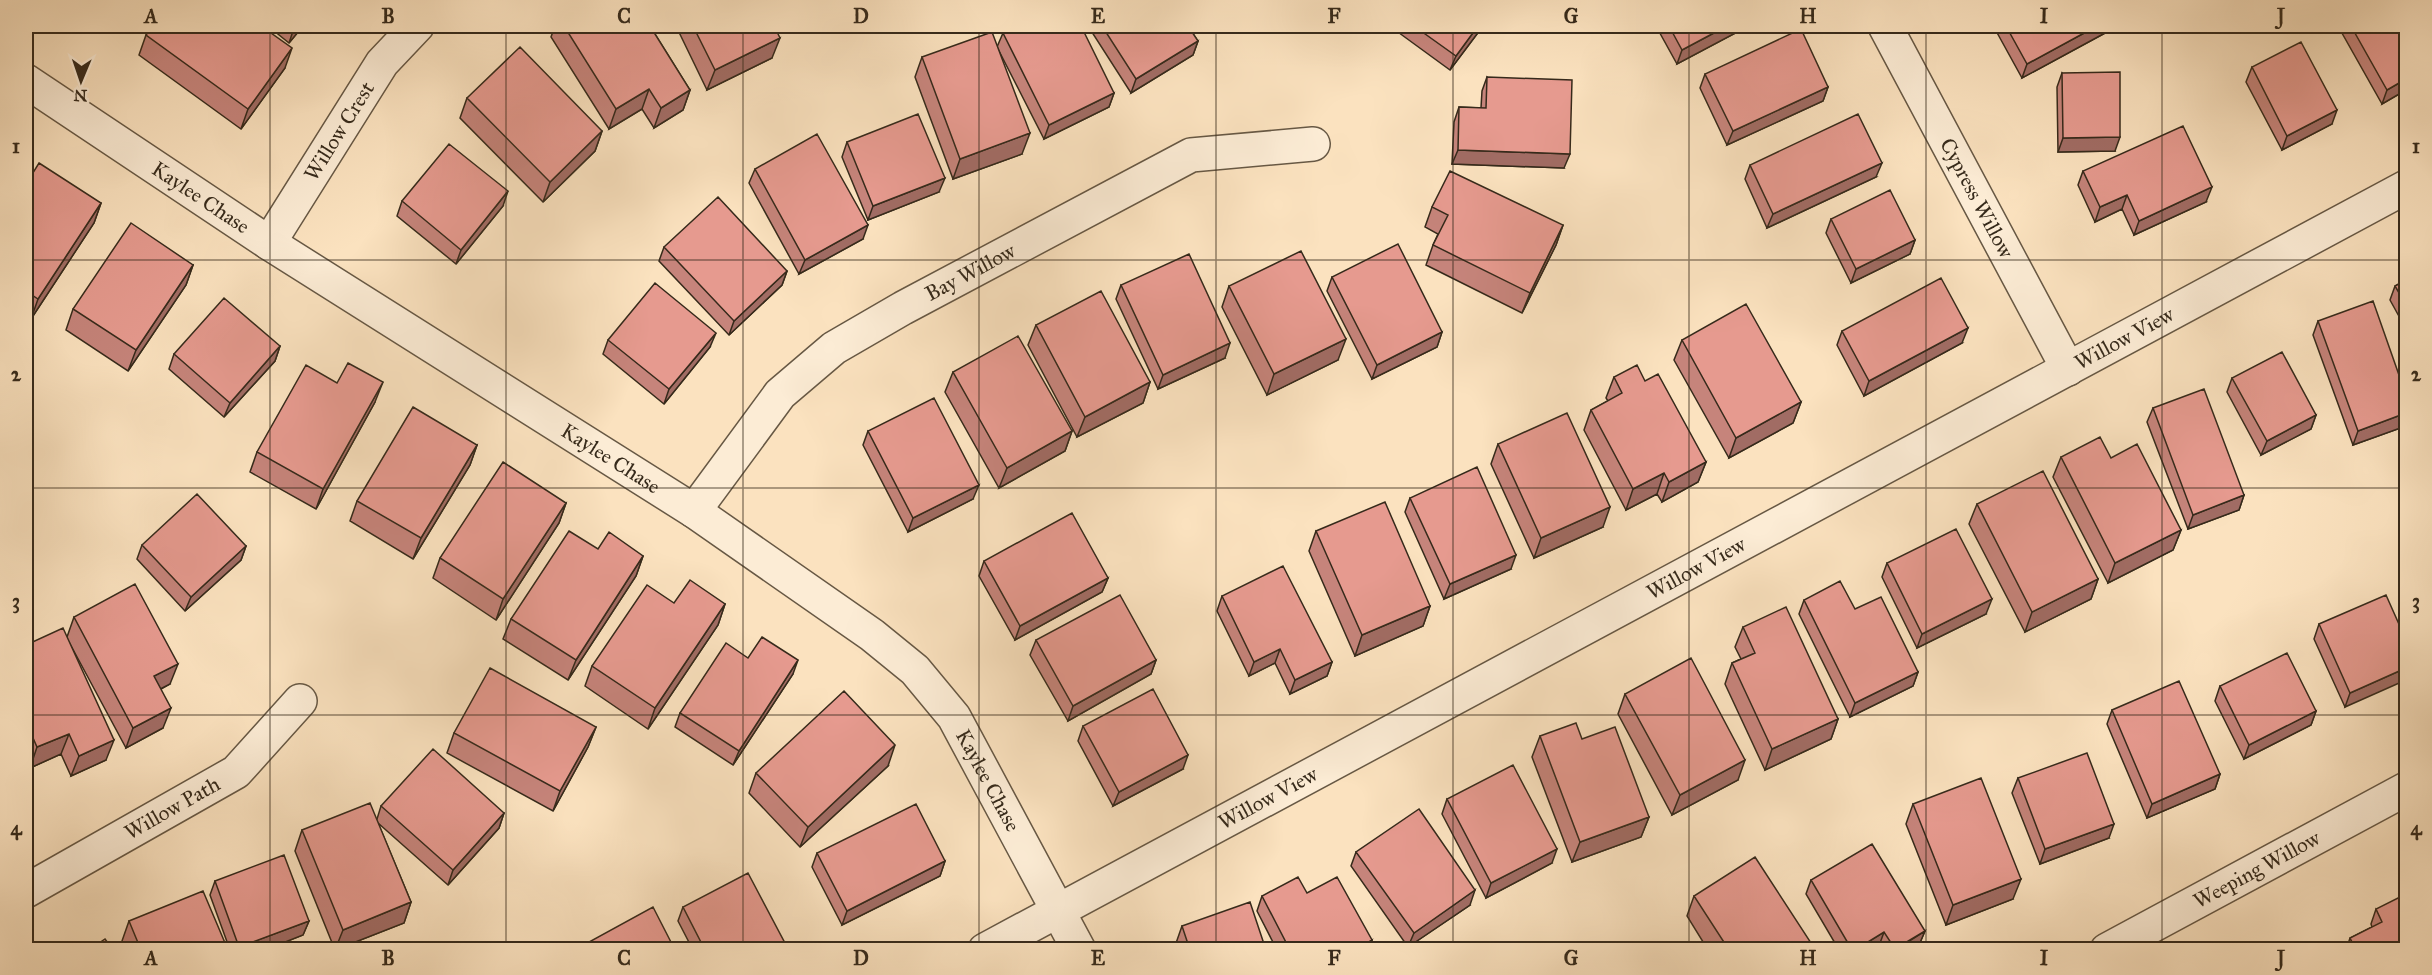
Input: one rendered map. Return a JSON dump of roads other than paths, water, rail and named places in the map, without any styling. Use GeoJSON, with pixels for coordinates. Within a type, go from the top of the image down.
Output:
{"type":"FeatureCollection","features":[{"type":"Feature","properties":{"kind":"street","name":"Willow Crest"},"geometry":{"type":"LineString","coordinates":[[269,243],[382,63],[417,26]]}},
{"type":"Feature","properties":{"kind":"street","name":"Cypress Willow"},"geometry":{"type":"LineString","coordinates":[[1885,26],[2068,369]]}},
{"type":"Feature","properties":{"kind":"street","name":"Kaylee Chase"},"geometry":{"type":"LineString","coordinates":[[26,81],[269,243],[694,511],[872,635],[915,670],[954,717],[1079,950]]}},
{"type":"Feature","properties":{"kind":"street","name":"Bay Willow"},"geometry":{"type":"LineString","coordinates":[[694,511],[780,394],[834,348],[903,308],[1191,155],[1313,144]]}},
{"type":"Feature","properties":{"kind":"street","name":"Willow View"},"geometry":{"type":"LineString","coordinates":[[985,950],[2406,187]]}},
{"type":"Feature","properties":{"kind":"street","name":"Willow Path"},"geometry":{"type":"LineString","coordinates":[[26,891],[236,772],[300,701]]}},
{"type":"Feature","properties":{"kind":"street","name":"Weeping Willow"},"geometry":{"type":"LineString","coordinates":[[2107,950],[2406,789]]}}]}
